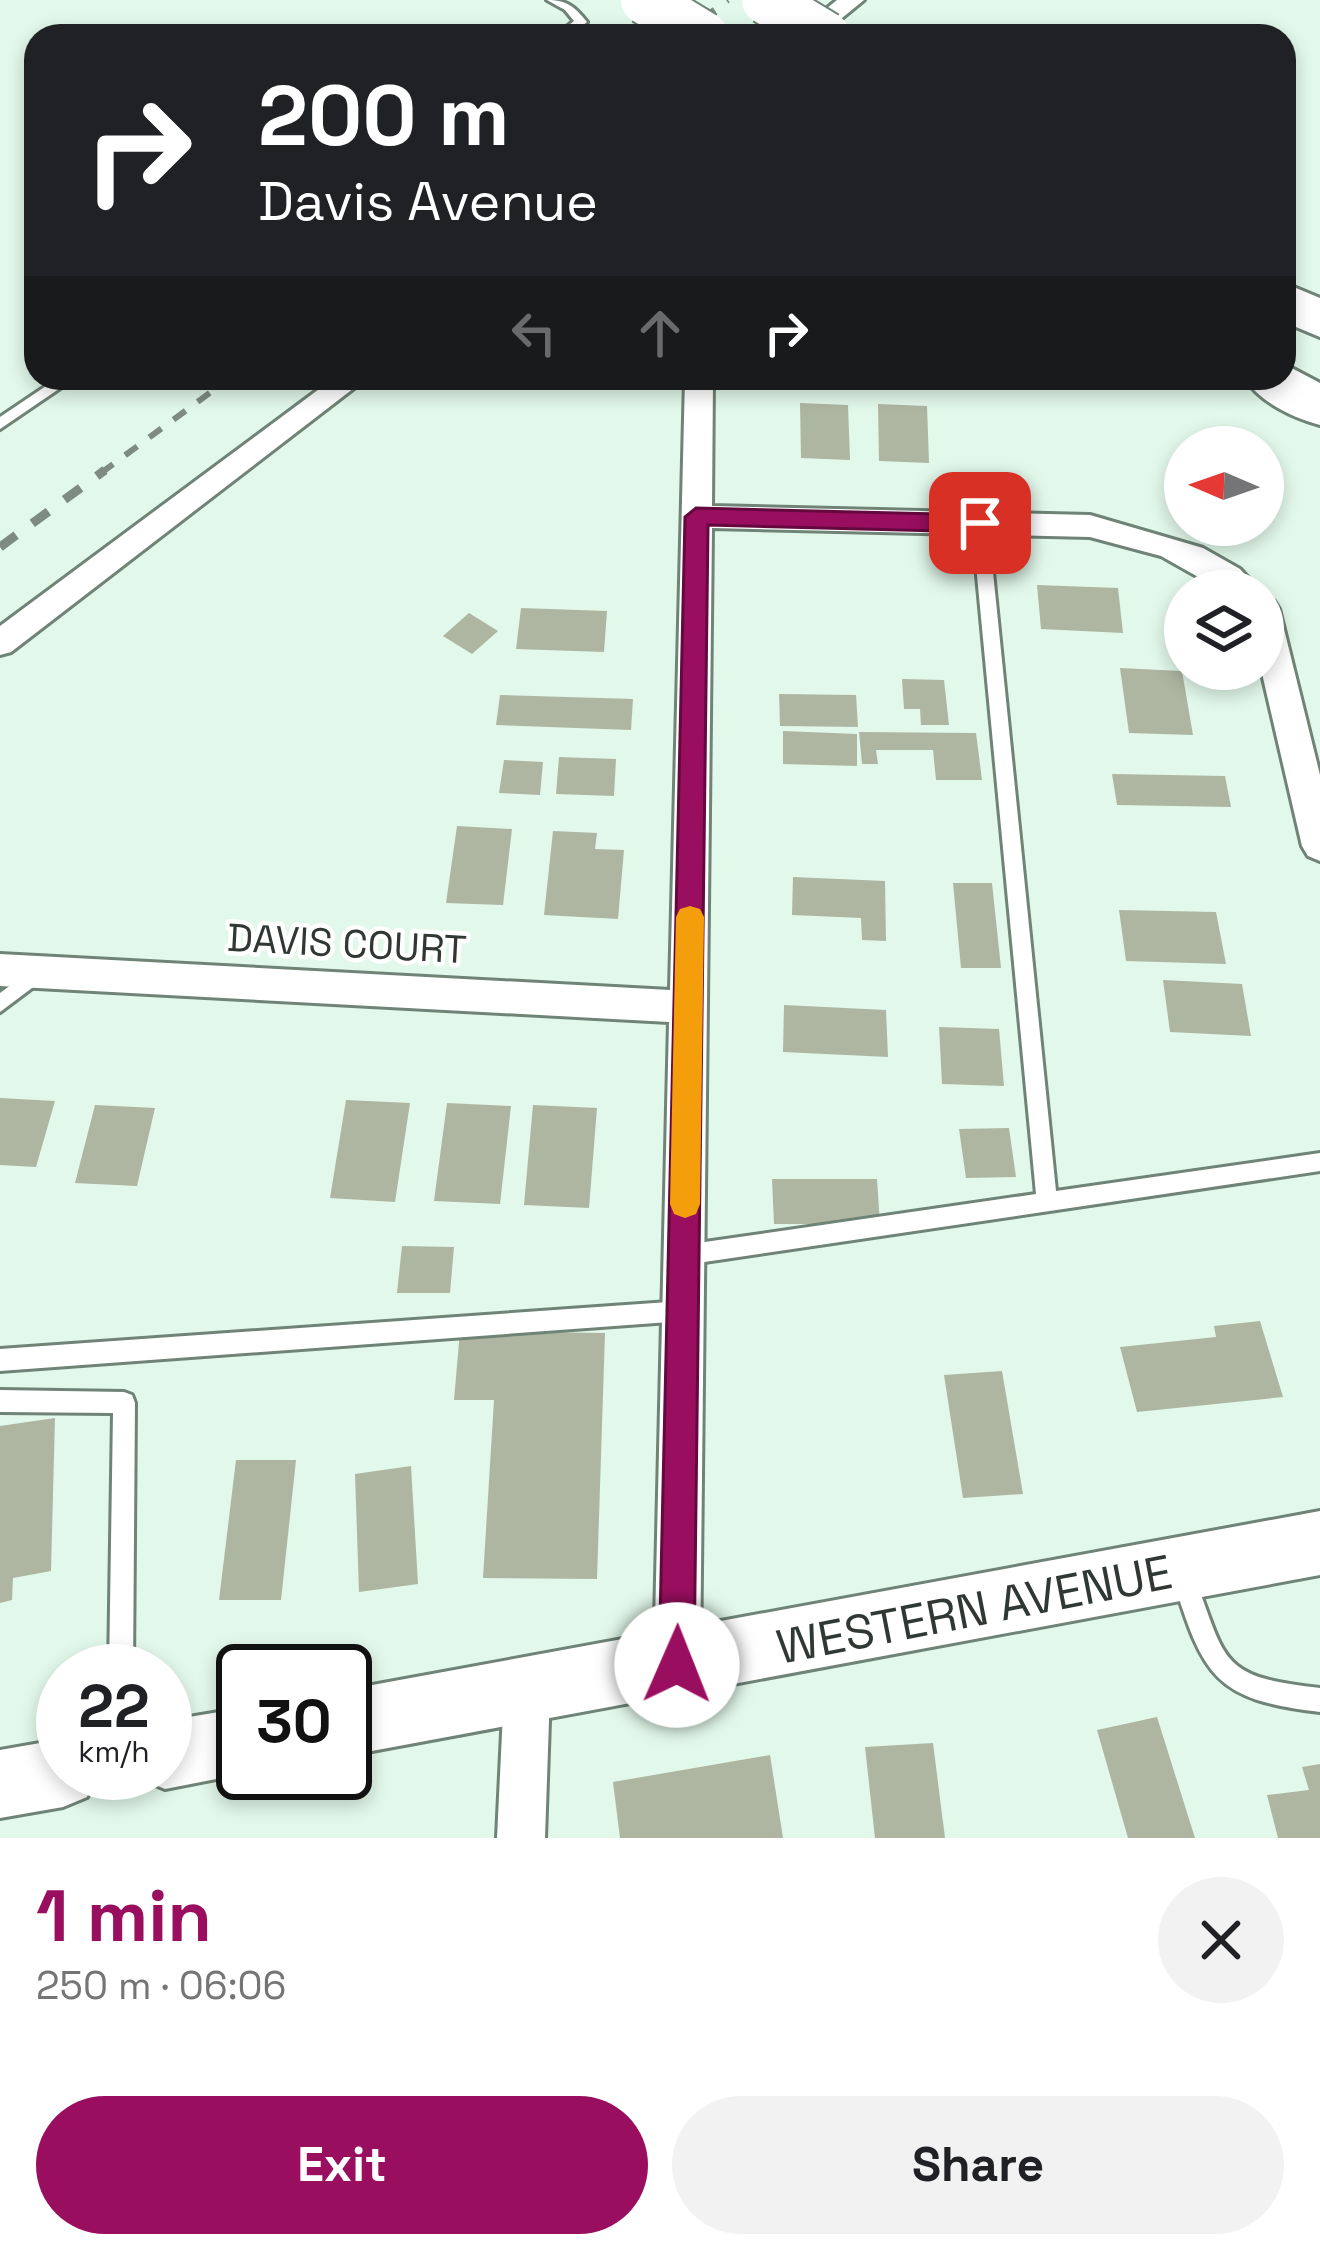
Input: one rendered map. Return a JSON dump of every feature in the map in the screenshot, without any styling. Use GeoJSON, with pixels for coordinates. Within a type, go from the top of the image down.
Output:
{"type":"FeatureCollection","features":[{"type":"Feature","properties":{"kind":"highway"},"geometry":{"type":"LineString","coordinates":[[645,0],[684,24]]}},
{"type":"Feature","properties":{"kind":"highway"},"geometry":{"type":"LineString","coordinates":[[766,0],[806,24]]}},
{"type":"Feature","properties":{"kind":"main road","name":"WESTERN AVENUE"},"geometry":{"type":"LineString","coordinates":[[372,1718],[1320,1544]]}},
{"type":"Feature","properties":{"kind":"main road"},"geometry":{"type":"LineString","coordinates":[[0,1784],[36,1778]]}},
{"type":"Feature","properties":{"kind":"street"},"geometry":{"type":"LineString","coordinates":[[821,24],[852,0]]}},
{"type":"Feature","properties":{"kind":"street"},"geometry":{"type":"LineString","coordinates":[[0,644],[337,390]]}},
{"type":"Feature","properties":{"kind":"street"},"geometry":{"type":"LineString","coordinates":[[677,1665],[699,390]]}},
{"type":"Feature","properties":{"kind":"street"},"geometry":{"type":"LineString","coordinates":[[696,517],[1090,526],[1141,536],[1216,570]]}},
{"type":"Feature","properties":{"kind":"street"},"geometry":{"type":"LineString","coordinates":[[1279,690],[1320,846]]}},
{"type":"Feature","properties":{"kind":"street","name":"DAVIS COURT"},"geometry":{"type":"LineString","coordinates":[[0,970],[689,1007]]}},
{"type":"Feature","properties":{"kind":"street"},"geometry":{"type":"LineString","coordinates":[[521,1838],[527,1691]]}},
{"type":"Feature","properties":{"kind":"lane"},"geometry":{"type":"LineString","coordinates":[[553,0],[569,8],[578,24]]}},
{"type":"Feature","properties":{"kind":"lane"},"geometry":{"type":"LineString","coordinates":[[0,424],[50,390]]}},
{"type":"Feature","properties":{"kind":"lane"},"geometry":{"type":"LineString","coordinates":[[980,523],[1046,1204]]}},
{"type":"Feature","properties":{"kind":"lane"},"geometry":{"type":"LineString","coordinates":[[0,1004],[39,972]]}},
{"type":"Feature","properties":{"kind":"lane"},"geometry":{"type":"LineString","coordinates":[[684,1255],[1320,1162]]}},
{"type":"Feature","properties":{"kind":"lane"},"geometry":{"type":"LineString","coordinates":[[0,1360],[683,1311]]}},
{"type":"Feature","properties":{"kind":"lane"},"geometry":{"type":"LineString","coordinates":[[0,1401],[124,1403],[121,1644]]}},
{"type":"Feature","properties":{"kind":"lane"},"geometry":{"type":"LineString","coordinates":[[1182,1570],[1206,1651],[1232,1681],[1274,1696],[1320,1700]]}},
{"type":"Feature","properties":{"kind":"building"},"geometry":{"type":"Polygon","coordinates":[[[800,403],[848,405],[850,460],[801,458],[800,403]]]}},
{"type":"Feature","properties":{"kind":"building"},"geometry":{"type":"Polygon","coordinates":[[[878,404],[927,406],[929,463],[879,461],[878,404]]]}},
{"type":"Feature","properties":{"kind":"building"},"geometry":{"type":"Polygon","coordinates":[[[1037,585],[1118,588],[1123,633],[1041,629],[1037,585]]]}},
{"type":"Feature","properties":{"kind":"building"},"geometry":{"type":"Polygon","coordinates":[[[521,608],[607,611],[604,652],[516,649],[521,608]]]}},
{"type":"Feature","properties":{"kind":"building"},"geometry":{"type":"Polygon","coordinates":[[[469,613],[498,631],[472,654],[443,636],[469,613]]]}},
{"type":"Feature","properties":{"kind":"building"},"geometry":{"type":"Polygon","coordinates":[[[1120,668],[1164,670],[1164,690],[1185,690],[1193,735],[1129,733],[1120,668]]]}},
{"type":"Feature","properties":{"kind":"building"},"geometry":{"type":"Polygon","coordinates":[[[902,679],[944,680],[949,725],[921,725],[920,709],[904,709],[902,679]]]}},
{"type":"Feature","properties":{"kind":"building"},"geometry":{"type":"Polygon","coordinates":[[[779,694],[856,695],[858,727],[780,726],[779,694]]]}},
{"type":"Feature","properties":{"kind":"building"},"geometry":{"type":"Polygon","coordinates":[[[500,695],[633,699],[631,730],[496,725],[500,695]]]}},
{"type":"Feature","properties":{"kind":"building"},"geometry":{"type":"Polygon","coordinates":[[[783,731],[857,734],[857,766],[783,764],[783,731]]]}},
{"type":"Feature","properties":{"kind":"building"},"geometry":{"type":"Polygon","coordinates":[[[859,732],[976,733],[982,780],[936,780],[933,750],[876,750],[878,764],[862,764],[859,732]]]}},
{"type":"Feature","properties":{"kind":"building"},"geometry":{"type":"Polygon","coordinates":[[[559,757],[616,759],[614,796],[556,794],[559,757]]]}},
{"type":"Feature","properties":{"kind":"building"},"geometry":{"type":"Polygon","coordinates":[[[504,760],[543,762],[540,795],[499,793],[504,760]]]}},
{"type":"Feature","properties":{"kind":"building"},"geometry":{"type":"Polygon","coordinates":[[[1112,774],[1225,776],[1231,807],[1117,805],[1112,774]]]}},
{"type":"Feature","properties":{"kind":"building"},"geometry":{"type":"Polygon","coordinates":[[[457,826],[512,829],[503,905],[446,903],[457,826]]]}},
{"type":"Feature","properties":{"kind":"building"},"geometry":{"type":"Polygon","coordinates":[[[553,831],[597,833],[595,849],[624,850],[618,919],[544,915],[553,831]]]}},
{"type":"Feature","properties":{"kind":"building"},"geometry":{"type":"Polygon","coordinates":[[[793,877],[885,881],[886,941],[862,940],[861,918],[792,915],[793,877]]]}},
{"type":"Feature","properties":{"kind":"building"},"geometry":{"type":"Polygon","coordinates":[[[953,883],[992,883],[1001,968],[961,968],[953,883]]]}},
{"type":"Feature","properties":{"kind":"building"},"geometry":{"type":"Polygon","coordinates":[[[1119,910],[1216,912],[1226,964],[1126,961],[1119,910]]]}},
{"type":"Feature","properties":{"kind":"building"},"geometry":{"type":"Polygon","coordinates":[[[1163,980],[1242,984],[1251,1036],[1170,1032],[1163,980]]]}},
{"type":"Feature","properties":{"kind":"building"},"geometry":{"type":"Polygon","coordinates":[[[784,1005],[886,1010],[888,1057],[783,1052],[784,1005]]]}},
{"type":"Feature","properties":{"kind":"building"},"geometry":{"type":"Polygon","coordinates":[[[939,1027],[999,1029],[1004,1086],[942,1084],[939,1027]]]}},
{"type":"Feature","properties":{"kind":"building"},"geometry":{"type":"Polygon","coordinates":[[[0,1098],[55,1101],[36,1167],[0,1165],[0,1098]]]}},
{"type":"Feature","properties":{"kind":"building"},"geometry":{"type":"Polygon","coordinates":[[[346,1100],[410,1103],[395,1202],[330,1198],[346,1100]]]}},
{"type":"Feature","properties":{"kind":"building"},"geometry":{"type":"Polygon","coordinates":[[[447,1103],[511,1106],[500,1204],[434,1201],[447,1103]]]}},
{"type":"Feature","properties":{"kind":"building"},"geometry":{"type":"Polygon","coordinates":[[[95,1105],[155,1108],[137,1186],[75,1183],[95,1105]]]}},
{"type":"Feature","properties":{"kind":"building"},"geometry":{"type":"Polygon","coordinates":[[[533,1105],[597,1108],[589,1208],[524,1205],[533,1105]]]}},
{"type":"Feature","properties":{"kind":"building"},"geometry":{"type":"Polygon","coordinates":[[[1009,1128],[1016,1177],[966,1178],[959,1129],[1009,1128]]]}},
{"type":"Feature","properties":{"kind":"building"},"geometry":{"type":"Polygon","coordinates":[[[772,1179],[877,1179],[880,1224],[774,1224],[772,1179]]]}},
{"type":"Feature","properties":{"kind":"building"},"geometry":{"type":"Polygon","coordinates":[[[402,1246],[454,1247],[450,1293],[397,1293],[402,1246]]]}},
{"type":"Feature","properties":{"kind":"building"},"geometry":{"type":"Polygon","coordinates":[[[1260,1321],[1283,1397],[1137,1412],[1120,1347],[1216,1337],[1214,1326],[1260,1321]]]}},
{"type":"Feature","properties":{"kind":"building"},"geometry":{"type":"Polygon","coordinates":[[[460,1331],[605,1333],[597,1579],[483,1578],[494,1400],[454,1400],[460,1331]]]}},
{"type":"Feature","properties":{"kind":"building"},"geometry":{"type":"Polygon","coordinates":[[[1002,1371],[1023,1494],[963,1498],[944,1375],[1002,1371]]]}},
{"type":"Feature","properties":{"kind":"building"},"geometry":{"type":"Polygon","coordinates":[[[55,1418],[51,1571],[13,1578],[12,1600],[0,1603],[0,1426],[55,1418]]]}},
{"type":"Feature","properties":{"kind":"building"},"geometry":{"type":"Polygon","coordinates":[[[236,1460],[296,1460],[281,1600],[219,1600],[236,1460]]]}},
{"type":"Feature","properties":{"kind":"building"},"geometry":{"type":"Polygon","coordinates":[[[411,1466],[418,1584],[359,1592],[355,1474],[411,1466]]]}},
{"type":"Feature","properties":{"kind":"building"},"geometry":{"type":"Polygon","coordinates":[[[1157,1717],[1195,1838],[1128,1838],[1097,1730],[1157,1717]]]}},
{"type":"Feature","properties":{"kind":"building"},"geometry":{"type":"Polygon","coordinates":[[[933,1743],[945,1838],[875,1838],[865,1747],[933,1743]]]}},
{"type":"Feature","properties":{"kind":"building"},"geometry":{"type":"Polygon","coordinates":[[[770,1755],[783,1838],[620,1838],[613,1782],[770,1755]]]}},
{"type":"Feature","properties":{"kind":"building"},"geometry":{"type":"Polygon","coordinates":[[[1320,1764],[1320,1838],[1278,1838],[1267,1795],[1309,1790],[1302,1767],[1320,1764]]]}},
{"type":"Feature","properties":{"kind":"railway"},"geometry":{"type":"LineString","coordinates":[[695,24],[728,0]]}},
{"type":"Feature","properties":{"kind":"railway"},"geometry":{"type":"LineString","coordinates":[[101,473],[214,390]]}},
{"type":"Feature","properties":{"kind":"railway"},"geometry":{"type":"LineString","coordinates":[[0,547],[105,470]]}},
{"type":"Feature","properties":{"kind":"slow traffic"},"geometry":{"type":"LineString","coordinates":[[685,1204],[690,917]]}},
{"type":"Feature","properties":{"kind":"route"},"geometry":{"type":"LineString","coordinates":[[677,1665],[696,517],[980,523]]}}]}
